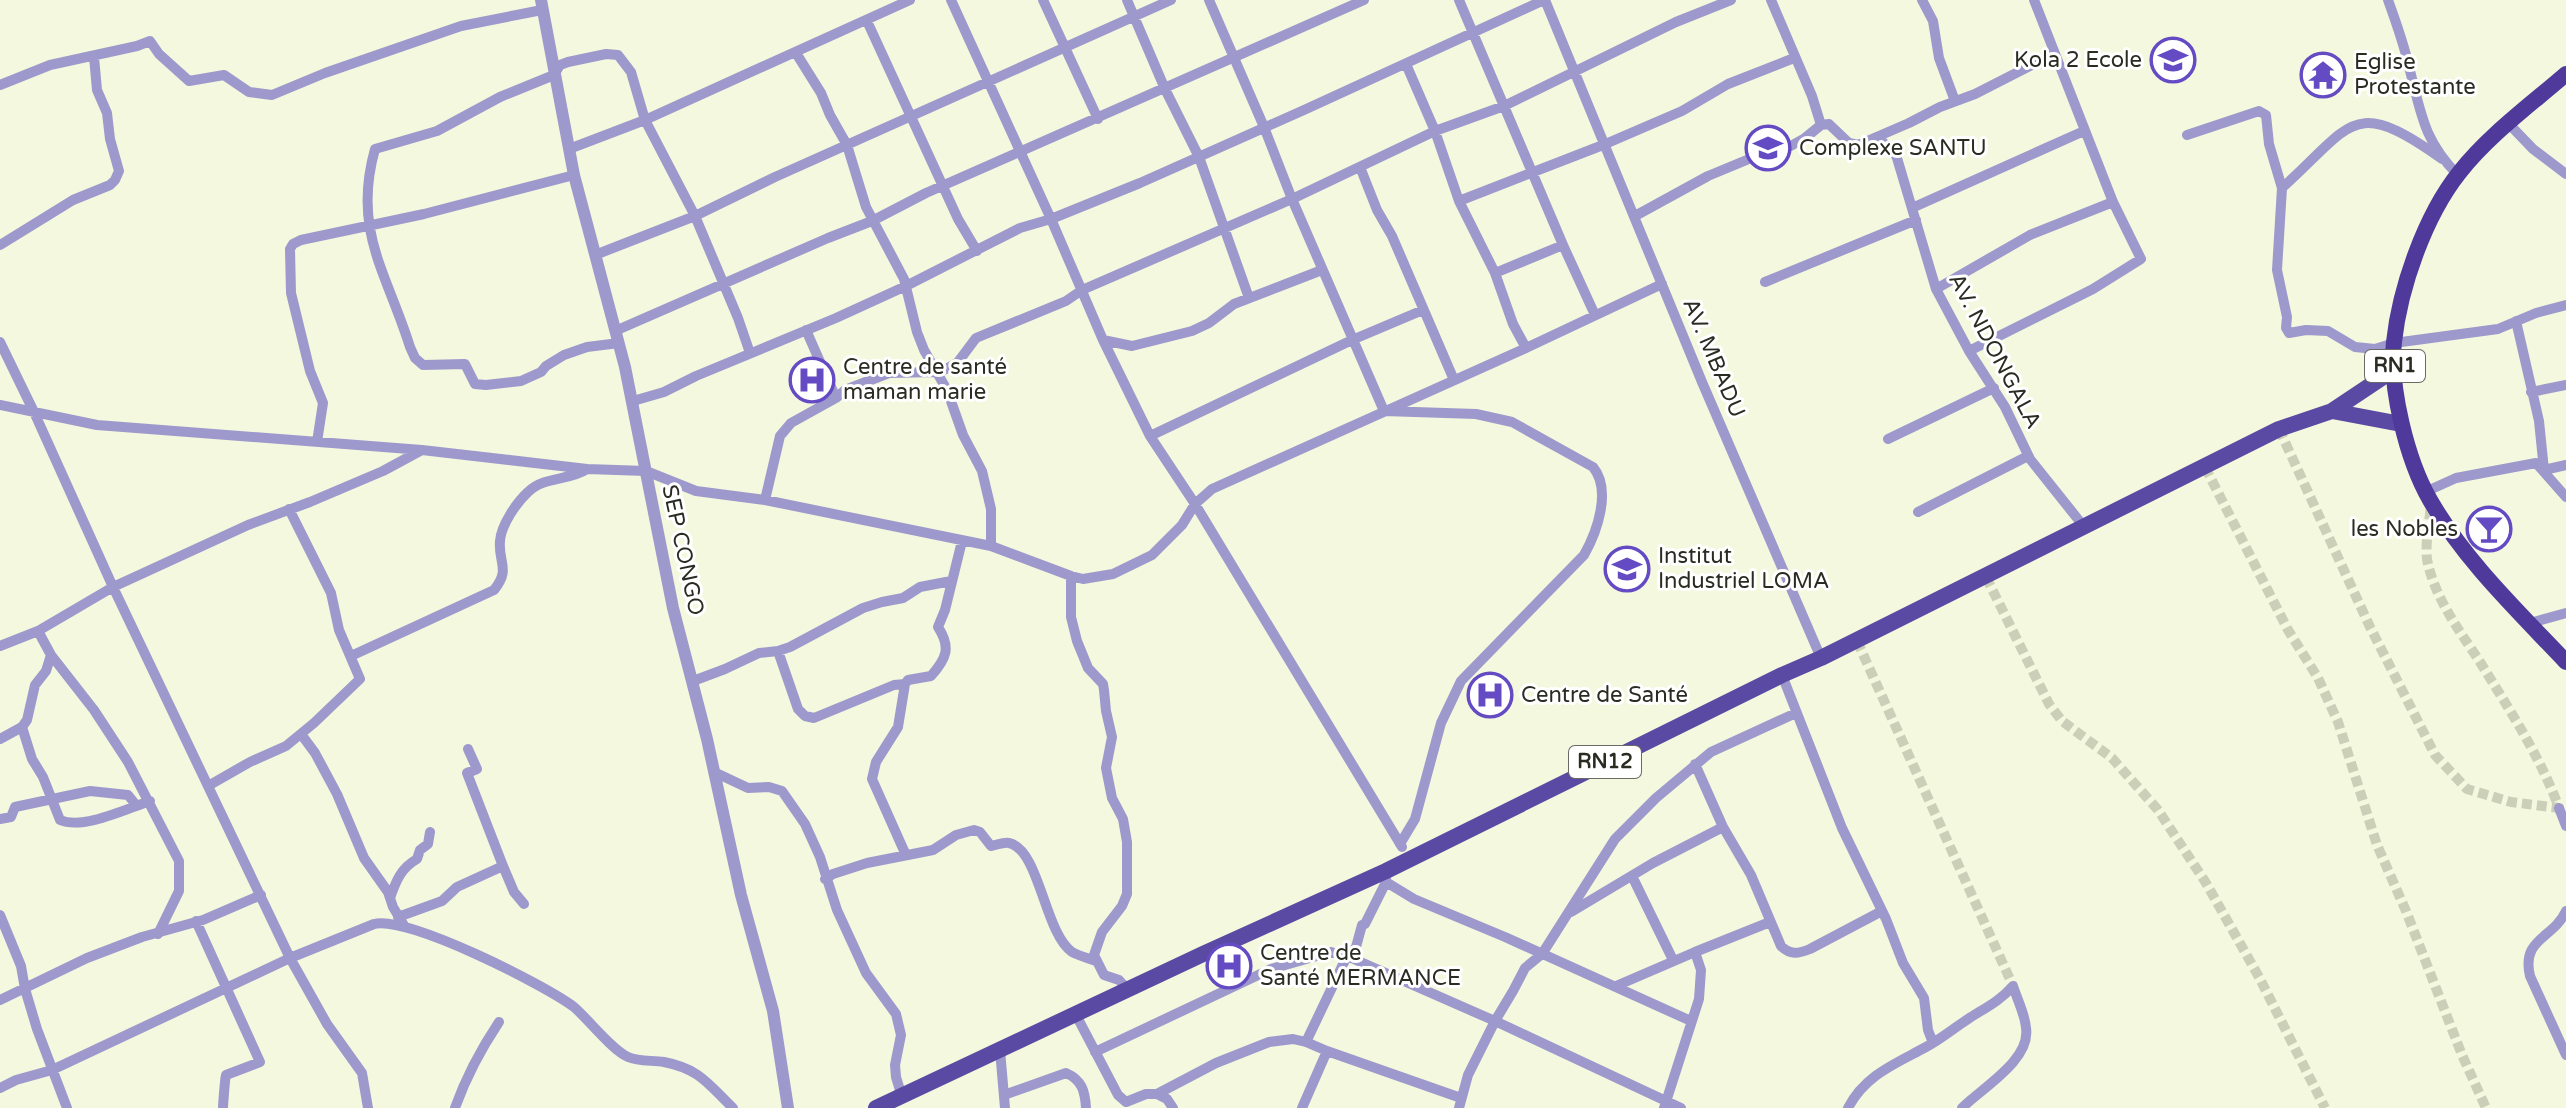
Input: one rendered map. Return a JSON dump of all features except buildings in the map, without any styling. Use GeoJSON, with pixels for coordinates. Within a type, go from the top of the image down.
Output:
{"type":"FeatureCollection","features":[{"type":"Feature","properties":{"kind":"highway","name":"RN1"},"geometry":{"type":"LineString","coordinates":[[2566,74],[2508,123],[2458,175],[2431,218],[2404,295],[2394,343],[2401,424],[2425,492],[2462,547],[2566,662]]}},
{"type":"Feature","properties":{"kind":"main road","name":"RN12"},"geometry":{"type":"LineString","coordinates":[[876,1108],[1128,990],[1386,876],[1409,860],[2085,528],[2279,429],[2332,411],[2395,369]]}},
{"type":"Feature","properties":{"kind":"main road","name":"RN12"},"geometry":{"type":"LineString","coordinates":[[2332,411],[2401,424]]}},
{"type":"Feature","properties":{"kind":"street"},"geometry":{"type":"LineString","coordinates":[[569,149],[645,120],[910,0]]}},
{"type":"Feature","properties":{"kind":"street"},"geometry":{"type":"LineString","coordinates":[[951,0],[1103,340],[1150,436],[1195,504],[1409,860]]}},
{"type":"Feature","properties":{"kind":"street"},"geometry":{"type":"LineString","coordinates":[[1043,0],[1098,119]]}},
{"type":"Feature","properties":{"kind":"street"},"geometry":{"type":"LineString","coordinates":[[1127,0],[1165,89],[1199,157],[1249,298]]}},
{"type":"Feature","properties":{"kind":"street"},"geometry":{"type":"LineString","coordinates":[[595,255],[695,216],[1171,0]]}},
{"type":"Feature","properties":{"kind":"street"},"geometry":{"type":"LineString","coordinates":[[1209,0],[1384,411]]}},
{"type":"Feature","properties":{"kind":"street"},"geometry":{"type":"LineString","coordinates":[[750,353],[723,283],[695,216],[645,120],[631,72],[618,55],[606,54],[560,65],[554,75],[500,97],[437,131],[375,149],[368,188],[368,226],[380,271],[415,358],[423,365],[465,364],[475,384],[504,384],[534,376],[552,361],[617,337],[723,283],[872,221],[926,193],[1364,0]]}},
{"type":"Feature","properties":{"kind":"street"},"geometry":{"type":"LineString","coordinates":[[1459,0],[1595,315]]}},
{"type":"Feature","properties":{"kind":"street"},"geometry":{"type":"LineString","coordinates":[[633,401],[664,392],[906,286],[1020,228],[1051,219],[1199,157],[1544,0]]}},
{"type":"Feature","properties":{"kind":"street","name":"AV. MBADU"},"geometry":{"type":"LineString","coordinates":[[1544,0],[1821,658]]}},
{"type":"Feature","properties":{"kind":"street"},"geometry":{"type":"LineString","coordinates":[[765,500],[780,436],[791,423],[845,390],[889,373],[937,372],[958,362],[976,338],[1066,301],[1082,290],[1292,199],[1435,131],[1504,106],[1676,22],[1731,0]]}},
{"type":"Feature","properties":{"kind":"street"},"geometry":{"type":"LineString","coordinates":[[1771,0],[1812,96],[1821,125]]}},
{"type":"Feature","properties":{"kind":"street"},"geometry":{"type":"LineString","coordinates":[[1922,0],[1933,21],[1939,58],[1955,101]]}},
{"type":"Feature","properties":{"kind":"street"},"geometry":{"type":"LineString","coordinates":[[1969,351],[2093,289],[2141,259],[2113,202],[2034,0]]}},
{"type":"Feature","properties":{"kind":"street"},"geometry":{"type":"LineString","coordinates":[[2388,0],[2409,65],[2422,123],[2442,159]]}},
{"type":"Feature","properties":{"kind":"street"},"geometry":{"type":"LineString","coordinates":[[0,85],[38,69],[150,41],[159,54],[189,81],[224,75],[249,92],[272,95],[325,73],[461,26],[541,5]]}},
{"type":"Feature","properties":{"kind":"street","name":"SEP CONGO"},"geometry":{"type":"LineString","coordinates":[[541,5],[574,175],[633,401],[673,608],[693,681],[741,895],[773,1011],[788,1108]]}},
{"type":"Feature","properties":{"kind":"street"},"geometry":{"type":"LineString","coordinates":[[867,21],[958,219],[977,251]]}},
{"type":"Feature","properties":{"kind":"street"},"geometry":{"type":"LineString","coordinates":[[796,53],[821,93],[847,145],[872,221],[895,259],[906,286],[917,332],[947,390],[963,435],[982,471],[991,509],[991,546]]}},
{"type":"Feature","properties":{"kind":"street"},"geometry":{"type":"LineString","coordinates":[[0,245],[73,200],[115,180],[119,171],[107,113],[97,90],[94,57]]}},
{"type":"Feature","properties":{"kind":"street"},"geometry":{"type":"LineString","coordinates":[[1459,201],[1603,145],[1687,109],[1728,84],[1794,58]]}},
{"type":"Feature","properties":{"kind":"street"},"geometry":{"type":"LineString","coordinates":[[1635,216],[1708,176],[1787,148],[1821,125],[1832,126],[1852,145],[1975,94],[2032,65],[2056,60]]}},
{"type":"Feature","properties":{"kind":"street"},"geometry":{"type":"LineString","coordinates":[[1406,64],[1435,131],[1459,201],[1495,273],[1513,324],[1526,348]]}},
{"type":"Feature","properties":{"kind":"street"},"geometry":{"type":"LineString","coordinates":[[2187,135],[2263,112],[2282,188],[2277,270],[2289,333],[2328,331],[2355,347],[2381,348],[2394,343],[2498,329],[2536,313],[2566,305]]}},
{"type":"Feature","properties":{"kind":"street"},"geometry":{"type":"LineString","coordinates":[[2282,188],[2348,126],[2368,121],[2405,133],[2442,159],[2458,175]]}},
{"type":"Feature","properties":{"kind":"street"},"geometry":{"type":"LineString","coordinates":[[2508,123],[2533,149],[2566,174]]}},
{"type":"Feature","properties":{"kind":"street"},"geometry":{"type":"LineString","coordinates":[[1912,208],[2084,131]]}},
{"type":"Feature","properties":{"kind":"street","name":"AV. NDONGALA"},"geometry":{"type":"LineString","coordinates":[[1877,137],[1894,152],[1936,289],[1969,351],[1994,388],[2028,456],[2085,528]]}},
{"type":"Feature","properties":{"kind":"street"},"geometry":{"type":"LineString","coordinates":[[1360,167],[1454,380]]}},
{"type":"Feature","properties":{"kind":"street"},"geometry":{"type":"LineString","coordinates":[[317,442],[323,403],[310,371],[291,293],[290,249],[293,244],[574,175]]}},
{"type":"Feature","properties":{"kind":"street"},"geometry":{"type":"LineString","coordinates":[[1936,289],[2030,235],[2113,202]]}},
{"type":"Feature","properties":{"kind":"street"},"geometry":{"type":"LineString","coordinates":[[1765,282],[1916,220]]}},
{"type":"Feature","properties":{"kind":"street"},"geometry":{"type":"LineString","coordinates":[[1495,273],[1563,245]]}},
{"type":"Feature","properties":{"kind":"street"},"geometry":{"type":"LineString","coordinates":[[1103,340],[1132,346],[1192,331],[1209,323],[1226,308],[1322,270]]}},
{"type":"Feature","properties":{"kind":"street"},"geometry":{"type":"LineString","coordinates":[[0,405],[97,425],[422,450],[587,469],[646,471],[696,491],[765,500],[991,546],[1071,576],[1099,578],[1152,555],[1182,525],[1195,504],[1212,489],[1662,284]]}},
{"type":"Feature","properties":{"kind":"street"},"geometry":{"type":"LineString","coordinates":[[1150,436],[1352,340],[1423,310]]}},
{"type":"Feature","properties":{"kind":"street"},"geometry":{"type":"LineString","coordinates":[[2516,321],[2539,421],[2544,470]]}},
{"type":"Feature","properties":{"kind":"street"},"geometry":{"type":"LineString","coordinates":[[806,330],[836,398]]}},
{"type":"Feature","properties":{"kind":"street"},"geometry":{"type":"LineString","coordinates":[[0,342],[290,958],[327,1024],[362,1073],[368,1108]]}},
{"type":"Feature","properties":{"kind":"street"},"geometry":{"type":"LineString","coordinates":[[2531,392],[2566,385]]}},
{"type":"Feature","properties":{"kind":"street"},"geometry":{"type":"LineString","coordinates":[[1888,439],[1994,388]]}},
{"type":"Feature","properties":{"kind":"street"},"geometry":{"type":"LineString","coordinates":[[1384,411],[1476,414],[1512,422],[1593,467],[1602,484],[1594,537],[1584,555],[1461,681],[1440,727],[1415,819],[1400,844]]}},
{"type":"Feature","properties":{"kind":"street"},"geometry":{"type":"LineString","coordinates":[[0,646],[38,631],[113,587],[248,525],[383,471],[422,450]]}},
{"type":"Feature","properties":{"kind":"street"},"geometry":{"type":"LineString","coordinates":[[1918,512],[2028,456]]}},
{"type":"Feature","properties":{"kind":"street"},"geometry":{"type":"LineString","coordinates":[[2425,492],[2456,478],[2536,463],[2566,497]]}},
{"type":"Feature","properties":{"kind":"street"},"geometry":{"type":"LineString","coordinates":[[2544,470],[2566,465]]}},
{"type":"Feature","properties":{"kind":"street"},"geometry":{"type":"LineString","coordinates":[[351,656],[494,590],[503,574],[499,541],[517,505],[537,485],[577,476],[587,469]]}},
{"type":"Feature","properties":{"kind":"street"},"geometry":{"type":"LineString","coordinates":[[208,786],[286,746],[360,679],[339,630],[331,593],[289,509]]}},
{"type":"Feature","properties":{"kind":"street"},"geometry":{"type":"LineString","coordinates":[[905,853],[872,779],[876,762],[898,727],[905,684],[908,680],[931,676],[947,651],[938,627],[962,541]]}},
{"type":"Feature","properties":{"kind":"street"},"geometry":{"type":"LineString","coordinates":[[1071,576],[1071,617],[1077,641],[1088,668],[1103,684],[1112,737],[1106,768],[1112,798],[1123,819],[1127,842],[1127,894],[1122,906],[1102,932],[1094,955],[1104,975],[1119,980],[1128,990]]}},
{"type":"Feature","properties":{"kind":"street"},"geometry":{"type":"LineString","coordinates":[[693,681],[759,653],[778,651],[863,608],[903,598],[920,587],[951,581]]}},
{"type":"Feature","properties":{"kind":"street"},"geometry":{"type":"LineString","coordinates":[[2530,623],[2566,613]]}},
{"type":"Feature","properties":{"kind":"street"},"geometry":{"type":"LineString","coordinates":[[38,631],[51,655],[94,710],[150,801],[179,861],[179,891],[158,934]]}},
{"type":"Feature","properties":{"kind":"street"},"geometry":{"type":"LineString","coordinates":[[778,651],[798,709],[805,716],[814,718],[894,685],[905,684]]}},
{"type":"Feature","properties":{"kind":"street"},"geometry":{"type":"LineString","coordinates":[[0,739],[22,727],[30,712],[35,685],[46,671],[51,655]]}},
{"type":"Feature","properties":{"kind":"street"},"geometry":{"type":"LineString","coordinates":[[1782,675],[1842,828],[1903,963],[1924,998],[1933,1043]]}},
{"type":"Feature","properties":{"kind":"street"},"geometry":{"type":"LineString","coordinates":[[1157,1094],[1216,1063],[1269,1042],[1293,1039],[1460,1103],[1468,1075],[1525,968],[1542,954],[1615,839],[1711,752],[1796,713]]}},
{"type":"Feature","properties":{"kind":"street"},"geometry":{"type":"LineString","coordinates":[[22,727],[32,759],[43,777],[60,820],[80,824],[150,801]]}},
{"type":"Feature","properties":{"kind":"street"},"geometry":{"type":"LineString","coordinates":[[301,734],[337,794],[364,858],[381,880],[405,927]]}},
{"type":"Feature","properties":{"kind":"street"},"geometry":{"type":"LineString","coordinates":[[468,749],[477,769],[467,773],[514,892],[524,904]]}},
{"type":"Feature","properties":{"kind":"street"},"geometry":{"type":"LineString","coordinates":[[1695,764],[1723,827],[1751,875],[1781,946],[1787,952],[1800,953],[1882,911]]}},
{"type":"Feature","properties":{"kind":"street"},"geometry":{"type":"LineString","coordinates":[[714,772],[748,788],[769,787],[782,791],[805,824],[820,857],[837,910],[866,973],[896,1014],[901,1035],[895,1065],[902,1097]]}},
{"type":"Feature","properties":{"kind":"street"},"geometry":{"type":"LineString","coordinates":[[0,819],[11,817],[15,807],[90,791],[128,795],[136,805]]}},
{"type":"Feature","properties":{"kind":"street"},"geometry":{"type":"LineString","coordinates":[[2559,808],[2566,826]]}},
{"type":"Feature","properties":{"kind":"street"},"geometry":{"type":"LineString","coordinates":[[1566,915],[1653,863],[1723,827]]}},
{"type":"Feature","properties":{"kind":"street"},"geometry":{"type":"LineString","coordinates":[[825,879],[850,868],[905,853],[933,850],[956,835],[974,830],[980,832],[991,846],[1002,843],[1014,845],[1036,876],[1050,918],[1065,945],[1071,951],[1096,961]]}},
{"type":"Feature","properties":{"kind":"street"},"geometry":{"type":"LineString","coordinates":[[390,898],[397,878],[406,865],[417,859],[420,850],[428,844],[430,832]]}},
{"type":"Feature","properties":{"kind":"street"},"geometry":{"type":"LineString","coordinates":[[398,917],[442,901],[457,887],[503,866]]}},
{"type":"Feature","properties":{"kind":"street"},"geometry":{"type":"LineString","coordinates":[[1306,1042],[1347,956],[1356,947],[1362,925],[1386,876],[1414,899],[1691,1021]]}},
{"type":"Feature","properties":{"kind":"street"},"geometry":{"type":"LineString","coordinates":[[1632,876],[1673,960]]}},
{"type":"Feature","properties":{"kind":"street"},"geometry":{"type":"LineString","coordinates":[[0,1000],[87,958],[142,937],[196,922],[261,895]]}},
{"type":"Feature","properties":{"kind":"street"},"geometry":{"type":"LineString","coordinates":[[2566,911],[2561,921],[2530,949],[2527,964],[2566,1055]]}},
{"type":"Feature","properties":{"kind":"street"},"geometry":{"type":"LineString","coordinates":[[0,917],[21,966],[25,989],[67,1108]]}},
{"type":"Feature","properties":{"kind":"street"},"geometry":{"type":"LineString","coordinates":[[196,922],[260,1062],[226,1075],[223,1108]]}},
{"type":"Feature","properties":{"kind":"street"},"geometry":{"type":"LineString","coordinates":[[1616,986],[1770,922]]}},
{"type":"Feature","properties":{"kind":"street"},"geometry":{"type":"LineString","coordinates":[[0,1088],[52,1070],[290,958],[380,923],[405,927],[448,942],[540,986],[572,1006],[626,1057],[661,1061],[691,1069],[733,1108]]}},
{"type":"Feature","properties":{"kind":"street"},"geometry":{"type":"LineString","coordinates":[[1095,1052],[1271,969],[1331,952],[1347,956],[1495,1021],[1665,1105],[1681,1108]]}},
{"type":"Feature","properties":{"kind":"street"},"geometry":{"type":"LineString","coordinates":[[1665,1105],[1699,999],[1701,970],[1695,952]]}},
{"type":"Feature","properties":{"kind":"street"},"geometry":{"type":"LineString","coordinates":[[1848,1108],[1859,1090],[1875,1075],[1933,1043],[2000,1000],[2013,986],[2027,1029],[2025,1041],[2011,1066],[1962,1108]]}},
{"type":"Feature","properties":{"kind":"street"},"geometry":{"type":"LineString","coordinates":[[1076,1015],[1123,1101],[1157,1094],[1163,1096],[1173,1108]]}},
{"type":"Feature","properties":{"kind":"street"},"geometry":{"type":"LineString","coordinates":[[455,1108],[474,1064],[499,1022]]}},
{"type":"Feature","properties":{"kind":"street"},"geometry":{"type":"LineString","coordinates":[[1000,1050],[1005,1108]]}},
{"type":"Feature","properties":{"kind":"street"},"geometry":{"type":"LineString","coordinates":[[1302,1108],[1327,1051]]}},
{"type":"Feature","properties":{"kind":"street"},"geometry":{"type":"LineString","coordinates":[[1004,1095],[1066,1073],[1077,1078],[1082,1086],[1086,1108]]}},
{"type":"Feature","properties":{"kind":"tunnel"},"geometry":{"type":"LineString","coordinates":[[2279,429],[2370,627],[2435,755],[2467,789],[2511,802],[2559,808],[2523,733],[2435,587],[2427,559],[2431,503]]}},
{"type":"Feature","properties":{"kind":"tunnel"},"geometry":{"type":"LineString","coordinates":[[2205,467],[2288,630],[2318,678],[2338,722],[2377,845],[2486,1108]]}},
{"type":"Feature","properties":{"kind":"tunnel"},"geometry":{"type":"LineString","coordinates":[[1986,577],[2049,704],[2062,721],[2112,758],[2158,810],[2206,883],[2259,977],[2325,1108]]}},
{"type":"Feature","properties":{"kind":"tunnel"},"geometry":{"type":"LineString","coordinates":[[1857,641],[2013,986]]}},
{"type":"Feature","properties":{"kind":"place","name":"Kola 2 Ecole"},"geometry":{"type":"Point","coordinates":[2173,60]}},
{"type":"Feature","properties":{"kind":"place","name":"Eglise Protestante"},"geometry":{"type":"Point","coordinates":[2323,75]}},
{"type":"Feature","properties":{"kind":"place","name":"Complexe SANTU"},"geometry":{"type":"Point","coordinates":[1768,148]}},
{"type":"Feature","properties":{"kind":"place","name":"Centre de santé maman marie"},"geometry":{"type":"Point","coordinates":[812,380]}},
{"type":"Feature","properties":{"kind":"place","name":"les Nobles"},"geometry":{"type":"Point","coordinates":[2489,529]}},
{"type":"Feature","properties":{"kind":"place","name":"Institut Industriel LOMA"},"geometry":{"type":"Point","coordinates":[1627,569]}},
{"type":"Feature","properties":{"kind":"place","name":"Centre de Santé"},"geometry":{"type":"Point","coordinates":[1490,695]}},
{"type":"Feature","properties":{"kind":"place","name":"Centre de Santé MERMANCE"},"geometry":{"type":"Point","coordinates":[1229,966]}}]}
